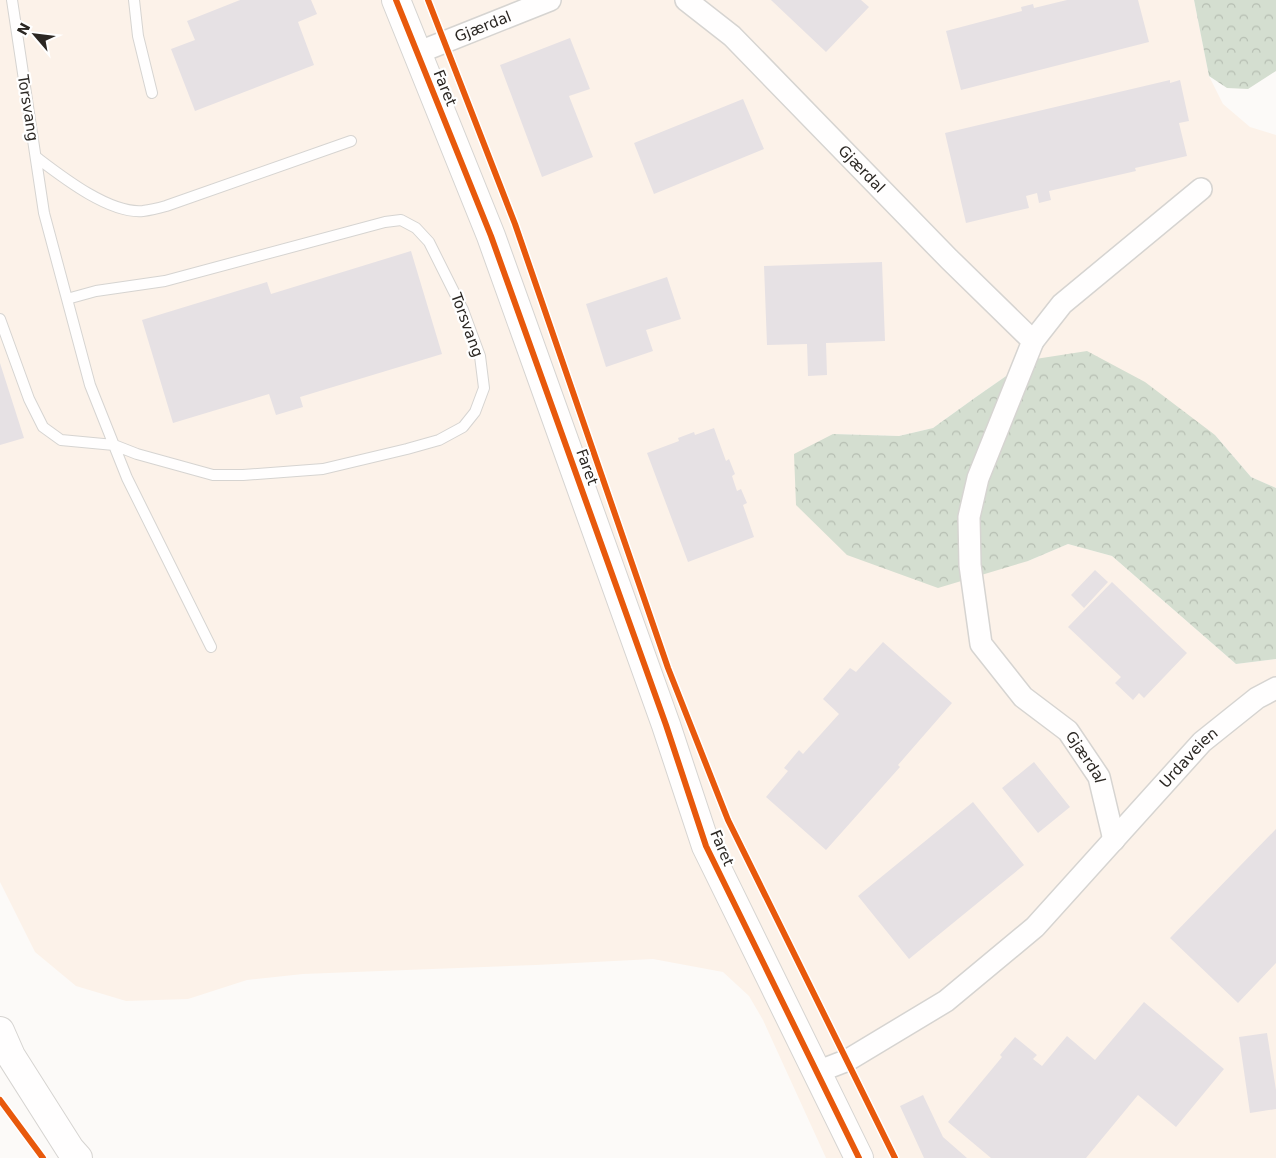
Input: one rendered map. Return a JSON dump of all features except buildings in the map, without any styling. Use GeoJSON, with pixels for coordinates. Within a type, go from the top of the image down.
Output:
{"type":"FeatureCollection","features":[{"type":"Feature","properties":{"kind":"street","name":"Faret"},"geometry":{"type":"LineString","coordinates":[[396,0],[491,236],[666,725],[706,846],[859,1158]]}},
{"type":"Feature","properties":{"kind":"street","name":"Gjærdal"},"geometry":{"type":"LineString","coordinates":[[417,53],[550,0]]}},
{"type":"Feature","properties":{"kind":"street","name":"Gjærdal"},"geometry":{"type":"LineString","coordinates":[[686,0],[732,36],[949,259],[1033,341]]}},
{"type":"Feature","properties":{"kind":"street","name":"Gjærdal"},"geometry":{"type":"LineString","coordinates":[[1114,840],[1099,778],[1068,731],[1023,697],[981,644],[970,565],[969,517],[978,478],[1033,341],[1062,304],[1201,189]]}},
{"type":"Feature","properties":{"kind":"street","name":"Urdaveien"},"geometry":{"type":"LineString","coordinates":[[1114,840],[1202,742],[1257,698],[1276,688]]}},
{"type":"Feature","properties":{"kind":"street"},"geometry":{"type":"LineString","coordinates":[[817,1072],[848,1060],[946,1002],[1036,927],[1114,840]]}},
{"type":"Feature","properties":{"kind":"street"},"geometry":{"type":"LineString","coordinates":[[0,1031],[6,1056],[78,1158]]}},
{"type":"Feature","properties":{"kind":"lane","name":"Torsvang"},"geometry":{"type":"LineString","coordinates":[[12,0],[44,213],[90,385],[127,478],[211,647]]}},
{"type":"Feature","properties":{"kind":"lane"},"geometry":{"type":"LineString","coordinates":[[134,0],[138,36],[152,93]]}},
{"type":"Feature","properties":{"kind":"lane","name":"Torsvang"},"geometry":{"type":"LineString","coordinates":[[36,157],[72,184],[97,199],[118,207],[141,212],[166,206],[351,141]]}},
{"type":"Feature","properties":{"kind":"lane","name":"Torsvang"},"geometry":{"type":"LineString","coordinates":[[0,319],[29,399],[43,427],[61,440],[114,445],[137,454],[213,475],[243,475],[323,468],[438,440],[463,427],[475,412],[484,388],[480,356],[463,310],[429,242],[416,228],[401,220],[386,222],[165,281],[96,291],[67,299]]}},
{"type":"Feature","properties":{"kind":"shaded area"},"geometry":{"type":"Polygon","coordinates":[[[0,0],[1194,0],[1209,76],[1223,104],[1250,127],[1276,135],[1276,488],[1251,477],[1215,435],[1029,360],[933,428],[899,436],[833,434],[1028,561],[1068,544],[1112,556],[1236,664],[1276,659],[1276,1158],[826,1158],[763,1020],[749,996],[723,972],[653,959],[303,974],[247,980],[188,999],[126,1001],[76,986],[35,952],[0,882],[0,0]]]}},
{"type":"Feature","properties":{"kind":"green space"},"geometry":{"type":"Polygon","coordinates":[[[1194,0],[1276,0],[1276,71],[1248,89],[1227,88],[1209,76],[1194,0]]]}},
{"type":"Feature","properties":{"kind":"green space"},"geometry":{"type":"Polygon","coordinates":[[[1087,351],[1145,382],[1215,435],[1251,477],[1276,488],[1276,659],[1236,664],[1112,556],[1068,544],[1028,561],[938,588],[847,555],[796,505],[794,454],[833,434],[899,436],[933,428],[1029,360],[1087,351]]]}},
{"type":"Feature","properties":{"kind":"cycle path"},"geometry":{"type":"LineString","coordinates":[[396,0],[491,236],[666,725],[706,846],[859,1158]]}},
{"type":"Feature","properties":{"kind":"cycle path"},"geometry":{"type":"LineString","coordinates":[[428,0],[515,224],[668,668],[728,820],[895,1158]]}},
{"type":"Feature","properties":{"kind":"cycle path"},"geometry":{"type":"LineString","coordinates":[[0,1100],[43,1158]]}}]}
